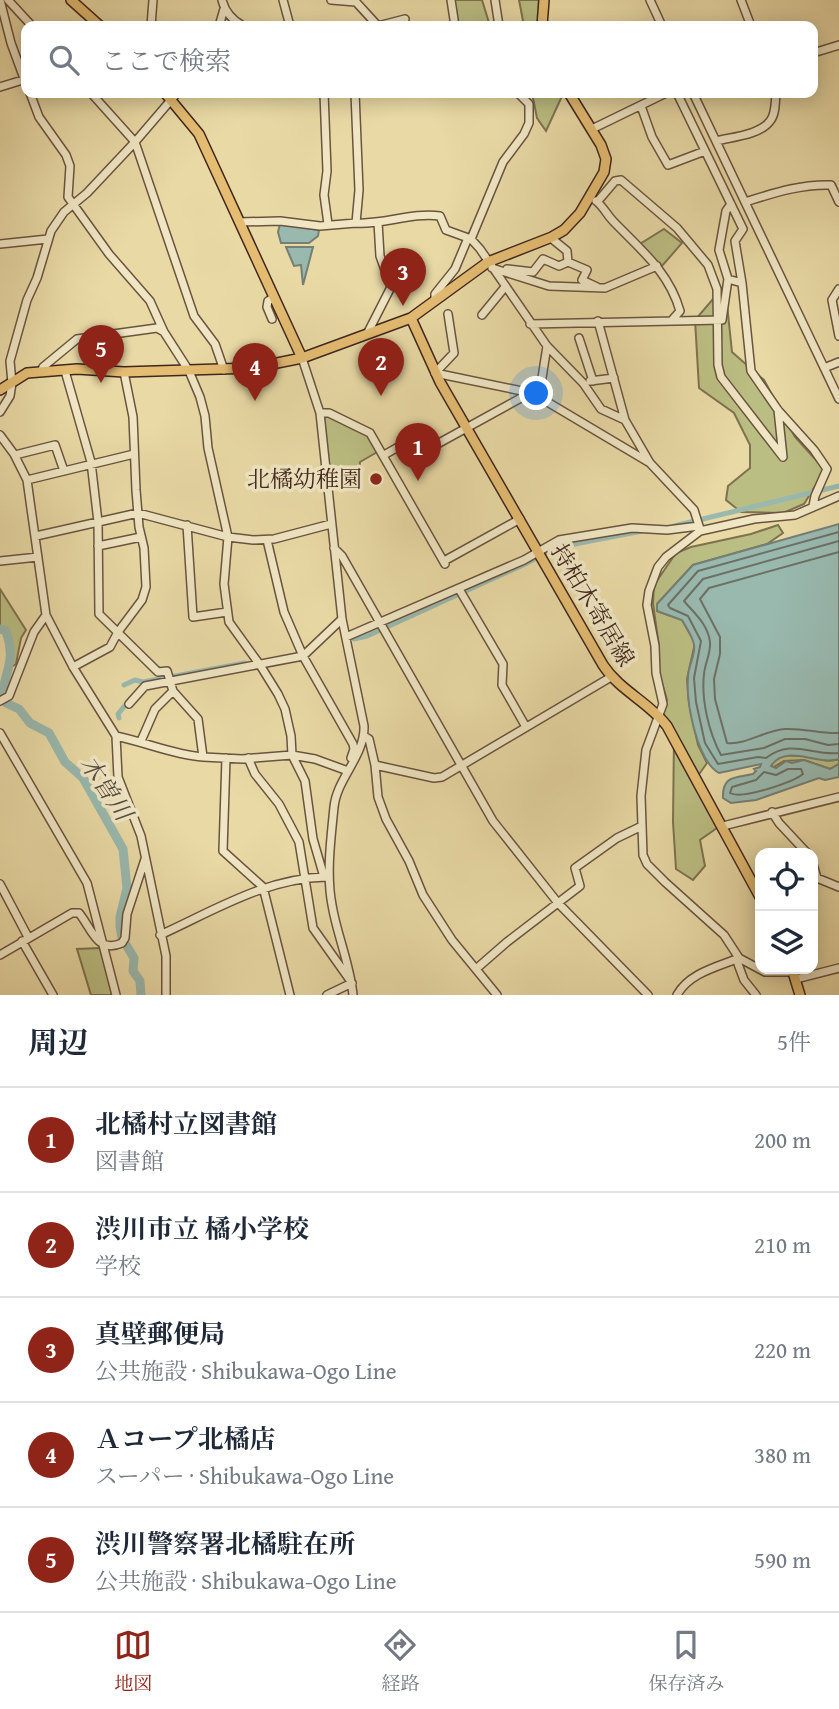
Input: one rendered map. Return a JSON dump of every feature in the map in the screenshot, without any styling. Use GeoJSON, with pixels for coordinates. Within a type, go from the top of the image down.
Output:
{"type":"FeatureCollection","features":[{"type":"Feature","properties":{"kind":"main road"},"geometry":{"type":"LineString","coordinates":[[71,0],[94,21]]}},
{"type":"Feature","properties":{"kind":"main road"},"geometry":{"type":"LineString","coordinates":[[542,21],[544,0]]}},
{"type":"Feature","properties":{"kind":"main road"},"geometry":{"type":"LineString","coordinates":[[173,98],[199,134],[302,358]]}},
{"type":"Feature","properties":{"kind":"main road"},"geometry":{"type":"LineString","coordinates":[[0,390],[27,373],[77,369],[124,372],[252,368],[302,358],[411,318],[490,265],[551,238],[572,223],[604,172],[606,159],[592,129],[572,98]]}},
{"type":"Feature","properties":{"kind":"main road","name":"持柏木寄居線"},"geometry":{"type":"LineString","coordinates":[[411,318],[435,373],[611,677],[659,715],[676,739],[755,889]]}},
{"type":"Feature","properties":{"kind":"main road"},"geometry":{"type":"LineString","coordinates":[[793,974],[800,995]]}},
{"type":"Feature","properties":{"kind":"street"},"geometry":{"type":"LineString","coordinates":[[0,0],[11,43],[21,68]]}},
{"type":"Feature","properties":{"kind":"street"},"geometry":{"type":"LineString","coordinates":[[8,0],[27,21]]}},
{"type":"Feature","properties":{"kind":"street"},"geometry":{"type":"LineString","coordinates":[[151,21],[153,0]]}},
{"type":"Feature","properties":{"kind":"street"},"geometry":{"type":"LineString","coordinates":[[222,0],[224,9],[234,21]]}},
{"type":"Feature","properties":{"kind":"street"},"geometry":{"type":"LineString","coordinates":[[283,0],[289,21]]}},
{"type":"Feature","properties":{"kind":"street"},"geometry":{"type":"LineString","coordinates":[[331,0],[356,2],[373,21]]}},
{"type":"Feature","properties":{"kind":"street"},"geometry":{"type":"LineString","coordinates":[[451,0],[454,21]]}},
{"type":"Feature","properties":{"kind":"street"},"geometry":{"type":"LineString","coordinates":[[495,0],[498,21]]}},
{"type":"Feature","properties":{"kind":"street"},"geometry":{"type":"LineString","coordinates":[[649,0],[660,21]]}},
{"type":"Feature","properties":{"kind":"street"},"geometry":{"type":"LineString","coordinates":[[741,0],[749,21]]}},
{"type":"Feature","properties":{"kind":"street"},"geometry":{"type":"LineString","coordinates":[[220,21],[224,9]]}},
{"type":"Feature","properties":{"kind":"street"},"geometry":{"type":"LineString","coordinates":[[397,21],[405,19]]}},
{"type":"Feature","properties":{"kind":"street"},"geometry":{"type":"LineString","coordinates":[[818,51],[839,45]]}},
{"type":"Feature","properties":{"kind":"street"},"geometry":{"type":"LineString","coordinates":[[0,87],[21,82]]}},
{"type":"Feature","properties":{"kind":"street"},"geometry":{"type":"LineString","coordinates":[[32,98],[39,117],[66,155],[70,166],[68,197],[109,254],[150,301],[164,332],[189,371],[200,397],[208,448],[228,537],[224,584],[226,612],[232,627],[260,665],[285,709],[292,755],[305,781],[313,839],[327,877],[353,995]]}},
{"type":"Feature","properties":{"kind":"street"},"geometry":{"type":"LineString","coordinates":[[95,98],[135,142],[194,316],[215,344],[225,370]]}},
{"type":"Feature","properties":{"kind":"street"},"geometry":{"type":"LineString","coordinates":[[0,412],[10,396],[10,361],[29,293],[41,269],[48,239],[64,212],[135,142],[169,98]]}},
{"type":"Feature","properties":{"kind":"street"},"geometry":{"type":"LineString","coordinates":[[324,98],[327,171],[324,195],[328,224]]}},
{"type":"Feature","properties":{"kind":"street"},"geometry":{"type":"LineString","coordinates":[[355,98],[359,166],[356,223]]}},
{"type":"Feature","properties":{"kind":"street"},"geometry":{"type":"LineString","coordinates":[[435,300],[435,294],[454,269],[503,162],[524,134],[529,122],[529,104],[523,98]]}},
{"type":"Feature","properties":{"kind":"street"},"geometry":{"type":"LineString","coordinates":[[592,129],[656,98]]}},
{"type":"Feature","properties":{"kind":"street"},"geometry":{"type":"LineString","coordinates":[[679,98],[743,229],[735,241],[751,371],[778,410],[825,464],[826,475],[813,506]]}},
{"type":"Feature","properties":{"kind":"street"},"geometry":{"type":"LineString","coordinates":[[695,98],[839,399]]}},
{"type":"Feature","properties":{"kind":"street"},"geometry":{"type":"LineString","coordinates":[[716,141],[758,130],[770,121],[776,98]]}},
{"type":"Feature","properties":{"kind":"street"},"geometry":{"type":"LineString","coordinates":[[641,106],[652,138],[668,165],[705,151]]}},
{"type":"Feature","properties":{"kind":"street"},"geometry":{"type":"LineString","coordinates":[[587,201],[598,201],[615,181],[621,180],[677,229],[701,255],[717,289],[718,365],[721,377],[783,457],[778,410]]}},
{"type":"Feature","properties":{"kind":"street"},"geometry":{"type":"LineString","coordinates":[[746,202],[782,190],[814,185],[831,185],[839,202]]}},
{"type":"Feature","properties":{"kind":"street"},"geometry":{"type":"LineString","coordinates":[[598,201],[667,279],[680,311],[672,320]]}},
{"type":"Feature","properties":{"kind":"street"},"geometry":{"type":"LineString","coordinates":[[530,324],[724,318],[728,279],[719,250],[726,211],[731,204]]}},
{"type":"Feature","properties":{"kind":"street"},"geometry":{"type":"LineString","coordinates":[[239,222],[280,221],[320,226],[440,216],[446,230],[469,238],[530,324],[583,383],[601,409],[625,420]]}},
{"type":"Feature","properties":{"kind":"street"},"geometry":{"type":"LineString","coordinates":[[367,334],[391,287],[380,256],[377,222]]}},
{"type":"Feature","properties":{"kind":"street"},"geometry":{"type":"LineString","coordinates":[[551,238],[567,251],[568,262]]}},
{"type":"Feature","properties":{"kind":"street"},"geometry":{"type":"LineString","coordinates":[[0,244],[48,239]]}},
{"type":"Feature","properties":{"kind":"street"},"geometry":{"type":"LineString","coordinates":[[505,272],[533,272],[542,259],[559,266],[568,262],[587,270],[582,280],[601,288]]}},
{"type":"Feature","properties":{"kind":"street"},"geometry":{"type":"LineString","coordinates":[[490,265],[549,286],[601,288],[657,266]]}},
{"type":"Feature","properties":{"kind":"street"},"geometry":{"type":"LineString","coordinates":[[728,279],[742,283]]}},
{"type":"Feature","properties":{"kind":"street"},"geometry":{"type":"LineString","coordinates":[[482,316],[505,286]]}},
{"type":"Feature","properties":{"kind":"street"},"geometry":{"type":"LineString","coordinates":[[839,289],[832,300],[839,336]]}},
{"type":"Feature","properties":{"kind":"street"},"geometry":{"type":"LineString","coordinates":[[272,319],[267,307],[268,301],[273,298]]}},
{"type":"Feature","properties":{"kind":"street"},"geometry":{"type":"LineString","coordinates":[[435,373],[454,353],[448,314]]}},
{"type":"Feature","properties":{"kind":"street"},"geometry":{"type":"LineString","coordinates":[[598,321],[625,420],[650,463],[694,510],[699,525]]}},
{"type":"Feature","properties":{"kind":"street"},"geometry":{"type":"LineString","coordinates":[[41,372],[43,367],[77,340],[157,328],[164,332]]}},
{"type":"Feature","properties":{"kind":"street"},"geometry":{"type":"LineString","coordinates":[[579,338],[593,381]]}},
{"type":"Feature","properties":{"kind":"street"},"geometry":{"type":"LineString","coordinates":[[539,397],[547,345]]}},
{"type":"Feature","properties":{"kind":"street"},"geometry":{"type":"LineString","coordinates":[[302,358],[320,413],[342,619],[363,720],[364,736],[347,770]]}},
{"type":"Feature","properties":{"kind":"street"},"geometry":{"type":"LineString","coordinates":[[824,368],[839,362]]}},
{"type":"Feature","properties":{"kind":"street"},"geometry":{"type":"LineString","coordinates":[[65,371],[91,464],[98,522],[98,611],[158,672],[169,678],[173,691],[198,719],[203,757]]}},
{"type":"Feature","properties":{"kind":"street"},"geometry":{"type":"LineString","coordinates":[[73,667],[110,647],[142,600],[145,587],[133,417],[124,372]]}},
{"type":"Feature","properties":{"kind":"street"},"geometry":{"type":"LineString","coordinates":[[435,373],[530,393],[650,463]]}},
{"type":"Feature","properties":{"kind":"street"},"geometry":{"type":"LineString","coordinates":[[583,383],[614,378]]}},
{"type":"Feature","properties":{"kind":"street"},"geometry":{"type":"LineString","coordinates":[[384,455],[407,442],[430,448],[530,393]]}},
{"type":"Feature","properties":{"kind":"street"},"geometry":{"type":"LineString","coordinates":[[320,413],[329,413],[368,431],[444,563],[520,519]]}},
{"type":"Feature","properties":{"kind":"street"},"geometry":{"type":"LineString","coordinates":[[0,435],[15,455],[27,480],[46,615],[73,667],[116,736],[118,777],[146,855],[168,968],[166,995]]}},
{"type":"Feature","properties":{"kind":"street"},"geometry":{"type":"LineString","coordinates":[[15,455],[55,445],[64,471]]}},
{"type":"Feature","properties":{"kind":"street"},"geometry":{"type":"LineString","coordinates":[[27,480],[134,454]]}},
{"type":"Feature","properties":{"kind":"street"},"geometry":{"type":"LineString","coordinates":[[346,637],[461,592],[540,555],[559,540],[632,527],[667,530],[754,519],[785,518],[839,496]]}},
{"type":"Feature","properties":{"kind":"street"},"geometry":{"type":"LineString","coordinates":[[36,536],[138,513],[228,537],[267,540],[331,524]]}},
{"type":"Feature","properties":{"kind":"street"},"geometry":{"type":"LineString","coordinates":[[187,525],[193,617],[226,612]]}},
{"type":"Feature","properties":{"kind":"street"},"geometry":{"type":"LineString","coordinates":[[699,525],[662,562],[649,591],[647,605],[655,646],[656,673],[663,699],[646,750],[641,796],[643,855],[648,864],[724,935],[739,958],[755,967]]}},
{"type":"Feature","properties":{"kind":"street"},"geometry":{"type":"LineString","coordinates":[[98,546],[141,537]]}},
{"type":"Feature","properties":{"kind":"street"},"geometry":{"type":"LineString","coordinates":[[267,540],[284,612],[303,656],[353,744],[353,753],[335,803],[327,877]]}},
{"type":"Feature","properties":{"kind":"street"},"geometry":{"type":"LineString","coordinates":[[334,548],[342,556],[382,624],[493,821],[558,903],[648,995]]}},
{"type":"Feature","properties":{"kind":"street"},"geometry":{"type":"LineString","coordinates":[[0,561],[38,557]]}},
{"type":"Feature","properties":{"kind":"street"},"geometry":{"type":"LineString","coordinates":[[461,592],[503,664],[502,685],[526,727]]}},
{"type":"Feature","properties":{"kind":"street"},"geometry":{"type":"LineString","coordinates":[[3,700],[34,632],[46,615]]}},
{"type":"Feature","properties":{"kind":"street"},"geometry":{"type":"LineString","coordinates":[[130,704],[145,686],[169,678],[303,656],[342,619]]}},
{"type":"Feature","properties":{"kind":"street"},"geometry":{"type":"LineString","coordinates":[[375,765],[434,778],[611,677]]}},
{"type":"Feature","properties":{"kind":"street"},"geometry":{"type":"LineString","coordinates":[[141,741],[155,709],[173,691]]}},
{"type":"Feature","properties":{"kind":"street"},"geometry":{"type":"LineString","coordinates":[[0,733],[87,883],[116,995]]}},
{"type":"Feature","properties":{"kind":"street"},"geometry":{"type":"LineString","coordinates":[[116,736],[185,755],[248,758],[292,755],[316,759],[347,770]]}},
{"type":"Feature","properties":{"kind":"street"},"geometry":{"type":"LineString","coordinates":[[364,736],[369,739],[378,797],[386,819],[423,895],[452,940],[497,995]]}},
{"type":"Feature","properties":{"kind":"street"},"geometry":{"type":"LineString","coordinates":[[226,758],[223,851],[263,887],[290,995]]}},
{"type":"Feature","properties":{"kind":"street"},"geometry":{"type":"LineString","coordinates":[[248,758],[255,774],[279,804],[299,842],[313,928],[352,983]]}},
{"type":"Feature","properties":{"kind":"street"},"geometry":{"type":"LineString","coordinates":[[723,826],[839,797]]}},
{"type":"Feature","properties":{"kind":"street"},"geometry":{"type":"LineString","coordinates":[[772,812],[802,848]]}},
{"type":"Feature","properties":{"kind":"street"},"geometry":{"type":"LineString","coordinates":[[476,969],[580,886],[575,868],[617,838],[642,826]]}},
{"type":"Feature","properties":{"kind":"street"},"geometry":{"type":"LineString","coordinates":[[0,955],[72,913],[79,913],[95,940],[102,944],[118,945],[125,938],[127,914],[146,855]]}},
{"type":"Feature","properties":{"kind":"street"},"geometry":{"type":"LineString","coordinates":[[160,935],[263,887],[305,877],[327,877]]}},
{"type":"Feature","properties":{"kind":"street"},"geometry":{"type":"LineString","coordinates":[[818,878],[839,887]]}},
{"type":"Feature","properties":{"kind":"street"},"geometry":{"type":"LineString","coordinates":[[0,884],[53,995]]}},
{"type":"Feature","properties":{"kind":"street"},"geometry":{"type":"LineString","coordinates":[[677,995],[692,977],[739,958]]}},
{"type":"Feature","properties":{"kind":"street"},"geometry":{"type":"LineString","coordinates":[[739,958],[738,964],[744,980],[755,995]]}},
{"type":"Feature","properties":{"kind":"street"},"geometry":{"type":"LineString","coordinates":[[818,970],[839,968]]}},
{"type":"Feature","properties":{"kind":"street"},"geometry":{"type":"LineString","coordinates":[[327,995],[352,983]]}},
{"type":"Feature","properties":{"kind":"green space"},"geometry":{"type":"Polygon","coordinates":[[[450,0],[482,0],[488,21],[456,21],[450,0]]]}},
{"type":"Feature","properties":{"kind":"green space"},"geometry":{"type":"Polygon","coordinates":[[[519,0],[539,0],[538,21],[523,21],[519,0]]]}},
{"type":"Feature","properties":{"kind":"green space"},"geometry":{"type":"Polygon","coordinates":[[[533,98],[561,98],[546,131],[537,118],[533,98]]]}},
{"type":"Feature","properties":{"kind":"green space"},"geometry":{"type":"Polygon","coordinates":[[[664,229],[682,243],[662,266],[635,247],[664,229]]]}},
{"type":"Feature","properties":{"kind":"green space"},"geometry":{"type":"Polygon","coordinates":[[[725,285],[732,352],[764,380],[795,437],[825,470],[804,504],[783,513],[741,512],[726,500],[728,486],[750,468],[750,445],[734,413],[699,388],[695,320],[725,285]]]}},
{"type":"Feature","properties":{"kind":"green space"},"geometry":{"type":"Polygon","coordinates":[[[329,414],[368,433],[379,451],[360,462],[358,479],[329,473],[324,415],[329,414]]]}},
{"type":"Feature","properties":{"kind":"green space"},"geometry":{"type":"Polygon","coordinates":[[[778,525],[783,533],[767,544],[693,565],[657,604],[657,611],[682,620],[695,643],[687,679],[689,703],[698,745],[707,763],[695,780],[717,828],[700,840],[705,866],[693,880],[676,869],[673,822],[674,737],[662,714],[667,700],[659,673],[654,585],[676,553],[778,525]]]}},
{"type":"Feature","properties":{"kind":"green space"},"geometry":{"type":"Polygon","coordinates":[[[0,589],[26,630],[21,638],[16,664],[10,668],[11,650],[7,630],[0,628],[0,589]]]}},
{"type":"Feature","properties":{"kind":"green space"},"geometry":{"type":"Polygon","coordinates":[[[804,755],[829,761],[839,759],[839,764],[830,769],[804,760],[784,761],[772,768],[772,763],[777,758],[804,755]]]}},
{"type":"Feature","properties":{"kind":"green space"},"geometry":{"type":"Polygon","coordinates":[[[101,948],[114,995],[91,995],[77,949],[101,948]]]}},
{"type":"Feature","properties":{"kind":"water"},"geometry":{"type":"Polygon","coordinates":[[[280,224],[319,230],[318,236],[309,243],[281,243],[278,232],[280,224]]]}},
{"type":"Feature","properties":{"kind":"water"},"geometry":{"type":"Polygon","coordinates":[[[286,247],[313,247],[303,285],[301,265],[294,266],[286,247]]]}},
{"type":"Feature","properties":{"kind":"water"},"geometry":{"type":"Polygon","coordinates":[[[839,524],[839,759],[785,756],[777,759],[771,766],[776,768],[786,761],[792,763],[804,760],[830,769],[839,764],[839,777],[825,780],[819,778],[756,800],[731,803],[723,798],[728,781],[753,774],[756,771],[754,769],[761,764],[719,773],[704,756],[694,729],[689,700],[688,677],[694,652],[693,642],[682,620],[657,611],[657,604],[693,565],[839,524]]]}},
{"type":"Feature","properties":{"kind":"waterway"},"geometry":{"type":"LineString","coordinates":[[674,526],[839,486]]}},
{"type":"Feature","properties":{"kind":"waterway"},"geometry":{"type":"LineString","coordinates":[[354,639],[367,636],[525,564],[554,548],[642,531]]}},
{"type":"Feature","properties":{"kind":"waterway","name":"木曽川"},"geometry":{"type":"LineString","coordinates":[[0,629],[6,631],[10,649],[4,686],[6,703],[19,709],[30,723],[49,733],[65,762],[83,778],[123,849],[127,888],[120,927],[122,938],[134,958],[133,971],[140,981],[141,995]]}},
{"type":"Feature","properties":{"kind":"waterway"},"geometry":{"type":"LineString","coordinates":[[124,685],[135,680],[143,682],[245,663]]}},
{"type":"Feature","properties":{"kind":"waterway"},"geometry":{"type":"LineString","coordinates":[[119,718],[118,714],[131,698]]}},
{"type":"Feature","properties":{"kind":"place","name":"真壁郵便局"},"geometry":{"type":"Point","coordinates":[403,306]}},
{"type":"Feature","properties":{"kind":"place","name":"渋川警察署北橘駐在所"},"geometry":{"type":"Point","coordinates":[101,383]}},
{"type":"Feature","properties":{"kind":"place","name":"渋川市立 橘小学校"},"geometry":{"type":"Point","coordinates":[381,396]}},
{"type":"Feature","properties":{"kind":"place","name":"Ａコープ北橘店"},"geometry":{"type":"Point","coordinates":[255,401]}},
{"type":"Feature","properties":{"kind":"place","name":"北橘幼稚園"},"geometry":{"type":"Point","coordinates":[376,479]}},
{"type":"Feature","properties":{"kind":"place","name":"北橘村立図書館"},"geometry":{"type":"Point","coordinates":[418,481]}}]}
